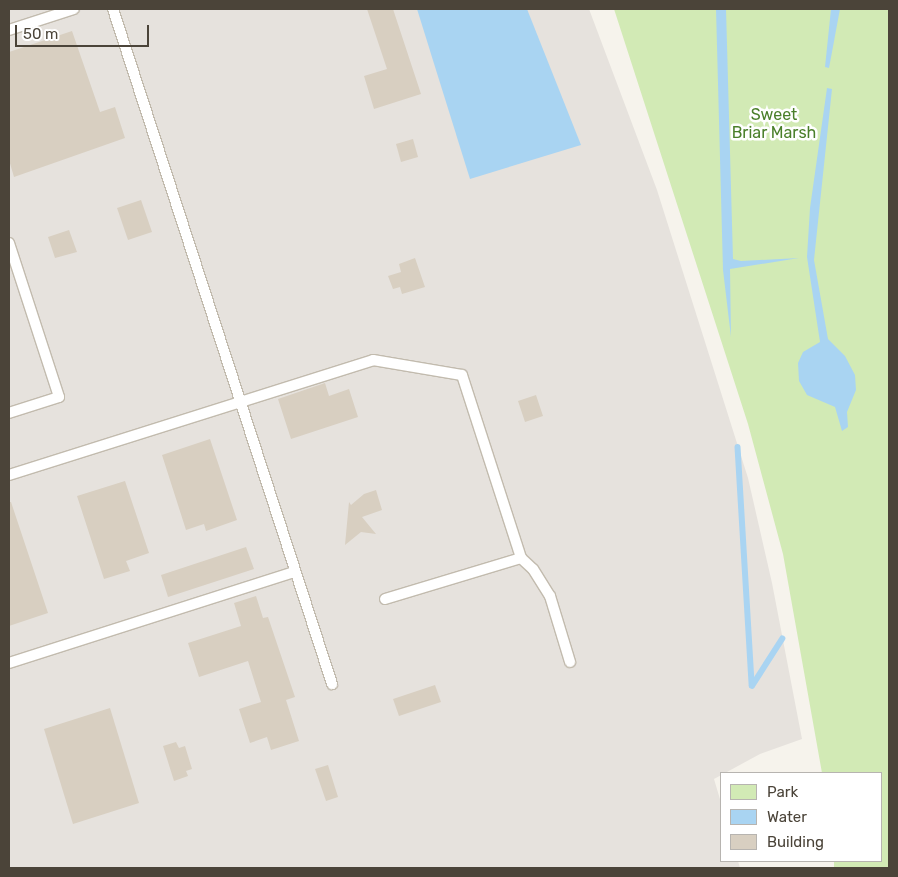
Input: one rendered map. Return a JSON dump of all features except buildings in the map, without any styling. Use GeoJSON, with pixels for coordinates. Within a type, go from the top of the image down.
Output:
{"type":"FeatureCollection","features":[{"type":"Feature","properties":{"kind":"lane"},"geometry":{"type":"LineString","coordinates":[[9,30],[71,9]]}},
{"type":"Feature","properties":{"kind":"lane"},"geometry":{"type":"LineString","coordinates":[[113,9],[332,684]]}},
{"type":"Feature","properties":{"kind":"lane"},"geometry":{"type":"LineString","coordinates":[[9,242],[58,397],[9,412]]}},
{"type":"Feature","properties":{"kind":"lane"},"geometry":{"type":"LineString","coordinates":[[9,474],[373,360],[462,375],[521,558],[533,569],[550,596],[570,662]]}},
{"type":"Feature","properties":{"kind":"lane"},"geometry":{"type":"LineString","coordinates":[[386,599],[521,558]]}},
{"type":"Feature","properties":{"kind":"lane"},"geometry":{"type":"LineString","coordinates":[[9,663],[295,572]]}},
{"type":"Feature","properties":{"kind":"shaded area"},"geometry":{"type":"Polygon","coordinates":[[[9,9],[589,9],[657,190],[748,478],[772,583],[802,739],[760,754],[727,772],[720,772],[720,776],[714,779],[720,799],[720,862],[738,862],[740,868],[9,868],[9,9]]]}},
{"type":"Feature","properties":{"kind":"green space","name":"Sweet Briar Marsh"},"geometry":{"type":"Polygon","coordinates":[[[614,9],[889,9],[889,868],[834,868],[834,862],[883,862],[883,772],[822,772],[783,554],[748,424],[614,9]]]}},
{"type":"Feature","properties":{"kind":"water"},"geometry":{"type":"Polygon","coordinates":[[[417,9],[527,9],[581,145],[470,179],[417,9]]]}},
{"type":"Feature","properties":{"kind":"water"},"geometry":{"type":"Polygon","coordinates":[[[716,9],[726,9],[733,259],[741,261],[799,258],[730,269],[731,337],[723,270],[716,9]]]}},
{"type":"Feature","properties":{"kind":"water"},"geometry":{"type":"Polygon","coordinates":[[[831,9],[840,9],[829,68],[825,67],[831,9]]]}},
{"type":"Feature","properties":{"kind":"water"},"geometry":{"type":"Polygon","coordinates":[[[827,88],[832,89],[814,260],[828,339],[845,356],[855,375],[856,390],[847,412],[848,427],[842,431],[835,407],[807,395],[799,381],[798,363],[803,352],[820,342],[807,257],[810,208],[827,88]]]}},
{"type":"Feature","properties":{"kind":"waterway"},"geometry":{"type":"LineString","coordinates":[[738,447],[752,686],[782,639]]}}]}
